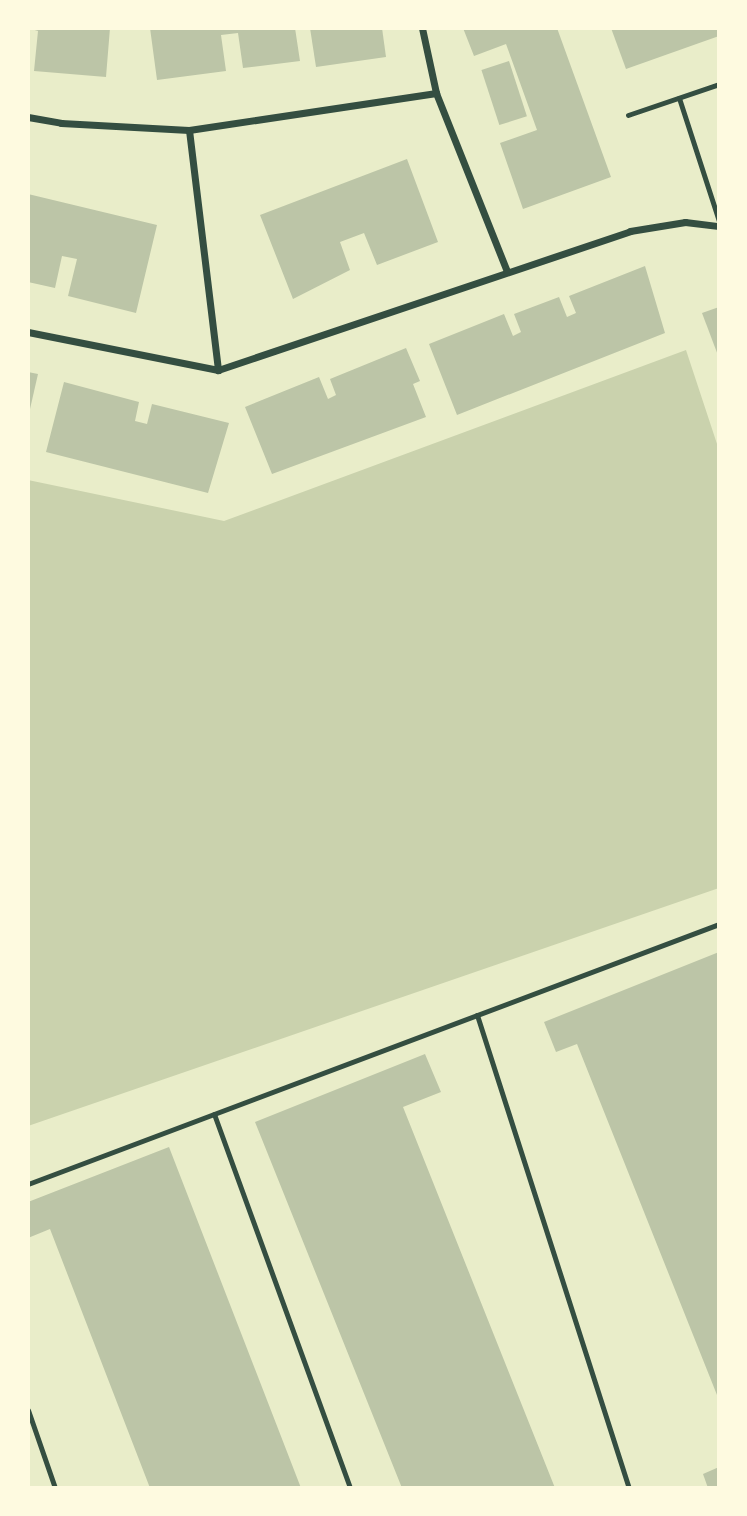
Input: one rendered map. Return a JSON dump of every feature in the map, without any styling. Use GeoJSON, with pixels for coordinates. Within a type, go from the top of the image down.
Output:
{"type":"FeatureCollection","features":[{"type":"Feature","properties":{"kind":"street"},"geometry":{"type":"LineString","coordinates":[[422,28],[436,93],[507,271]]}},
{"type":"Feature","properties":{"kind":"street"},"geometry":{"type":"LineString","coordinates":[[28,117],[61,123],[189,130],[436,93]]}},
{"type":"Feature","properties":{"kind":"street"},"geometry":{"type":"LineString","coordinates":[[189,130],[218,370]]}},
{"type":"Feature","properties":{"kind":"street"},"geometry":{"type":"LineString","coordinates":[[28,332],[218,370],[630,231],[685,222],[719,223]]}},
{"type":"Feature","properties":{"kind":"lane"},"geometry":{"type":"LineString","coordinates":[[628,115],[719,84]]}},
{"type":"Feature","properties":{"kind":"lane"},"geometry":{"type":"LineString","coordinates":[[679,98],[719,223]]}},
{"type":"Feature","properties":{"kind":"lane"},"geometry":{"type":"LineString","coordinates":[[28,1184],[719,923]]}},
{"type":"Feature","properties":{"kind":"lane"},"geometry":{"type":"LineString","coordinates":[[477,1015],[629,1488]]}},
{"type":"Feature","properties":{"kind":"lane"},"geometry":{"type":"LineString","coordinates":[[214,1114],[350,1488]]}},
{"type":"Feature","properties":{"kind":"lane"},"geometry":{"type":"LineString","coordinates":[[28,1410],[55,1488]]}},
{"type":"Feature","properties":{"kind":"green space"},"geometry":{"type":"Polygon","coordinates":[[[686,350],[719,450],[719,888],[28,1126],[28,480],[224,521],[686,350]]]}},
{"type":"Feature","properties":{"kind":"building"},"geometry":{"type":"Polygon","coordinates":[[[28,28],[110,28],[106,77],[34,71],[38,31],[28,28]]]}},
{"type":"Feature","properties":{"kind":"building"},"geometry":{"type":"Polygon","coordinates":[[[150,28],[295,28],[300,61],[243,68],[238,33],[221,35],[226,71],[157,80],[150,28]]]}},
{"type":"Feature","properties":{"kind":"building"},"geometry":{"type":"Polygon","coordinates":[[[310,28],[382,28],[386,57],[316,67],[310,28]]]}},
{"type":"Feature","properties":{"kind":"building"},"geometry":{"type":"Polygon","coordinates":[[[463,28],[557,28],[611,177],[523,209],[500,143],[537,130],[506,44],[474,56],[463,28]]]}},
{"type":"Feature","properties":{"kind":"building"},"geometry":{"type":"Polygon","coordinates":[[[611,28],[719,28],[719,36],[626,69],[611,28]]]}},
{"type":"Feature","properties":{"kind":"building"},"geometry":{"type":"Polygon","coordinates":[[[509,61],[527,116],[499,125],[481,70],[509,61]]]}},
{"type":"Feature","properties":{"kind":"building"},"geometry":{"type":"Polygon","coordinates":[[[407,159],[438,242],[377,265],[364,233],[340,242],[350,270],[293,299],[260,215],[407,159]]]}},
{"type":"Feature","properties":{"kind":"building"},"geometry":{"type":"Polygon","coordinates":[[[28,194],[157,225],[136,313],[68,296],[77,259],[62,256],[55,288],[28,282],[28,194]]]}},
{"type":"Feature","properties":{"kind":"building"},"geometry":{"type":"Polygon","coordinates":[[[645,266],[665,333],[457,415],[429,344],[504,314],[513,336],[521,332],[514,314],[559,297],[567,317],[576,313],[569,296],[645,266]]]}},
{"type":"Feature","properties":{"kind":"building"},"geometry":{"type":"Polygon","coordinates":[[[719,307],[719,358],[702,313],[719,307]]]}},
{"type":"Feature","properties":{"kind":"building"},"geometry":{"type":"Polygon","coordinates":[[[406,348],[420,381],[413,384],[426,417],[272,474],[245,407],[319,377],[328,399],[336,395],[330,379],[406,348]]]}},
{"type":"Feature","properties":{"kind":"building"},"geometry":{"type":"Polygon","coordinates":[[[28,372],[38,374],[30,409],[28,408],[28,372]]]}},
{"type":"Feature","properties":{"kind":"building"},"geometry":{"type":"Polygon","coordinates":[[[64,382],[139,402],[135,421],[147,424],[152,404],[229,423],[208,493],[46,452],[64,382]]]}},
{"type":"Feature","properties":{"kind":"building"},"geometry":{"type":"Polygon","coordinates":[[[719,952],[719,1400],[577,1044],[556,1052],[544,1022],[719,952]]]}},
{"type":"Feature","properties":{"kind":"building"},"geometry":{"type":"Polygon","coordinates":[[[425,1054],[441,1092],[403,1107],[555,1488],[402,1488],[255,1122],[425,1054]]]}},
{"type":"Feature","properties":{"kind":"building"},"geometry":{"type":"Polygon","coordinates":[[[169,1147],[301,1488],[150,1488],[50,1229],[28,1238],[28,1202],[169,1147]]]}},
{"type":"Feature","properties":{"kind":"building"},"geometry":{"type":"Polygon","coordinates":[[[719,1467],[719,1488],[708,1488],[703,1474],[719,1467]]]}}]}
